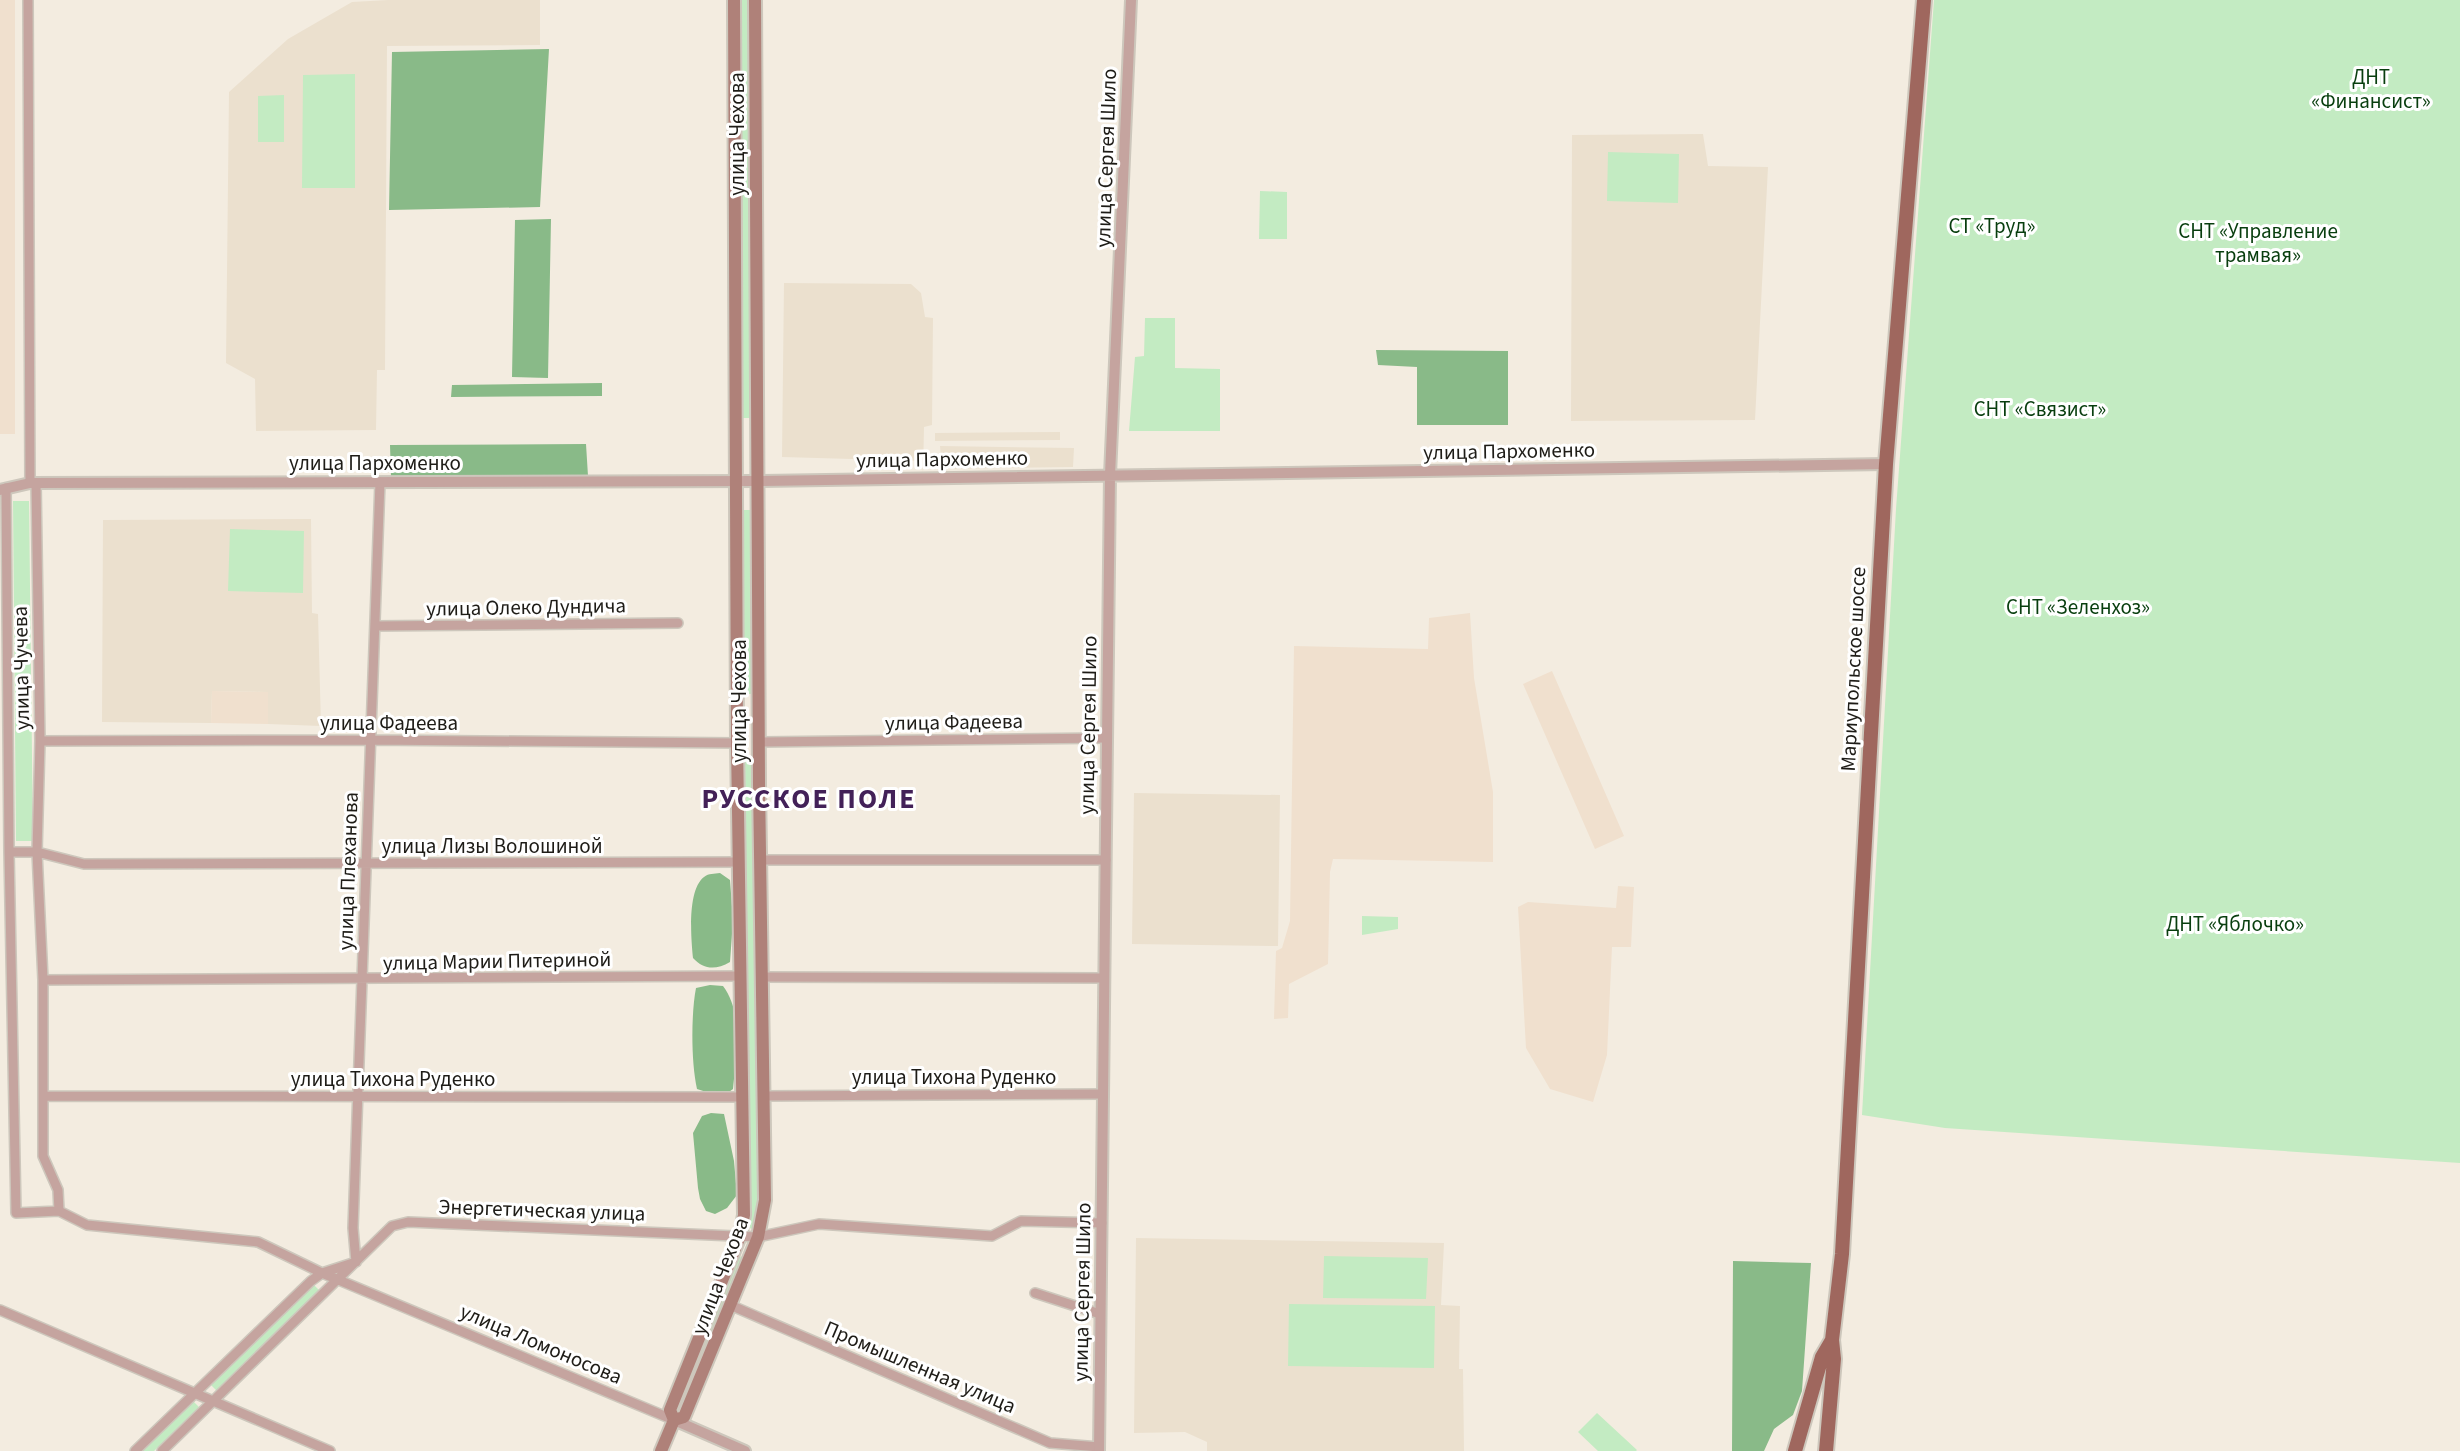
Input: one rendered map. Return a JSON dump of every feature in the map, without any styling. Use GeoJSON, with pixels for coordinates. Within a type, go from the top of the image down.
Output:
{"type":"FeatureCollection","features":[{"type":"Feature","properties":{"kind":"main road","name":"улица Чехова"},"geometry":{"type":"LineString","coordinates":[[661,1451],[674,1420],[670,1410],[740,1236],[744,1215],[737,743],[734,0]]}},
{"type":"Feature","properties":{"kind":"main road","name":"улица Чехова"},"geometry":{"type":"LineString","coordinates":[[674,1420],[684,1417],[758,1237],[765,1200],[759,742],[755,0]]}},
{"type":"Feature","properties":{"kind":"main road","name":"Мариупольское шоссе"},"geometry":{"type":"LineString","coordinates":[[1826,1451],[1834,1359],[1832,1340],[1842,1254],[1886,464],[1924,0]]}},
{"type":"Feature","properties":{"kind":"main road"},"geometry":{"type":"LineString","coordinates":[[737,743],[759,742]]}},
{"type":"Feature","properties":{"kind":"main road","name":"Мариупольское шоссе"},"geometry":{"type":"LineString","coordinates":[[1795,1451],[1822,1357],[1832,1340]]}},
{"type":"Feature","properties":{"kind":"street","name":"улица Чучева"},"geometry":{"type":"LineString","coordinates":[[3,489],[16,1213],[59,1211],[58,1191],[43,1156],[43,980],[37,852],[40,741],[33,483],[28,0]]}},
{"type":"Feature","properties":{"kind":"street","name":"улица Сергея Шило"},"geometry":{"type":"LineString","coordinates":[[1099,1449],[1110,475],[1131,0]]}},
{"type":"Feature","properties":{"kind":"street","name":"улица Пархоменко"},"geometry":{"type":"LineString","coordinates":[[3,489],[33,483],[757,481],[1886,464]]}},
{"type":"Feature","properties":{"kind":"street","name":"улица Плеханова"},"geometry":{"type":"LineString","coordinates":[[356,1262],[353,1228],[380,482]]}},
{"type":"Feature","properties":{"kind":"street","name":"улица Олеко Дундича"},"geometry":{"type":"LineString","coordinates":[[375,626],[677,623]]}},
{"type":"Feature","properties":{"kind":"street","name":"улица Фадеева"},"geometry":{"type":"LineString","coordinates":[[759,742],[1107,738]]}},
{"type":"Feature","properties":{"kind":"street","name":"улица Фадеева"},"geometry":{"type":"LineString","coordinates":[[40,741],[737,743]]}},
{"type":"Feature","properties":{"kind":"street"},"geometry":{"type":"LineString","coordinates":[[9,852],[37,852]]}},
{"type":"Feature","properties":{"kind":"street","name":"улица Лизы Волошиной"},"geometry":{"type":"LineString","coordinates":[[37,852],[84,864],[739,862]]}},
{"type":"Feature","properties":{"kind":"street"},"geometry":{"type":"LineString","coordinates":[[760,860],[1106,860]]}},
{"type":"Feature","properties":{"kind":"street","name":"улица Марии Питериной"},"geometry":{"type":"LineString","coordinates":[[43,980],[741,976]]}},
{"type":"Feature","properties":{"kind":"street"},"geometry":{"type":"LineString","coordinates":[[762,977],[1104,978]]}},
{"type":"Feature","properties":{"kind":"street","name":"улица Тихона Руденко"},"geometry":{"type":"LineString","coordinates":[[764,1096],[1103,1094]]}},
{"type":"Feature","properties":{"kind":"street","name":"улица Тихона Руденко"},"geometry":{"type":"LineString","coordinates":[[43,1096],[742,1097]]}},
{"type":"Feature","properties":{"kind":"street","name":"улица Ломоносова"},"geometry":{"type":"LineString","coordinates":[[59,1211],[87,1225],[258,1242],[321,1273],[745,1451]]}},
{"type":"Feature","properties":{"kind":"street"},"geometry":{"type":"LineString","coordinates":[[758,1237],[819,1224],[992,1236],[1021,1221],[1102,1223]]}},
{"type":"Feature","properties":{"kind":"street","name":"Энергетическая улица"},"geometry":{"type":"LineString","coordinates":[[162,1451],[393,1226],[408,1222],[758,1237]]}},
{"type":"Feature","properties":{"kind":"street","name":"Энергетическая улица"},"geometry":{"type":"LineString","coordinates":[[135,1451],[311,1281],[321,1273],[356,1262]]}},
{"type":"Feature","properties":{"kind":"street"},"geometry":{"type":"LineString","coordinates":[[1035,1293],[1100,1314]]}},
{"type":"Feature","properties":{"kind":"street","name":"Промышленная улица"},"geometry":{"type":"LineString","coordinates":[[730,1305],[1050,1443],[1099,1449]]}},
{"type":"Feature","properties":{"kind":"street"},"geometry":{"type":"LineString","coordinates":[[0,1310],[330,1451]]}},
{"type":"Feature","properties":{"kind":"shaded area"},"geometry":{"type":"Polygon","coordinates":[[[0,0],[15,0],[15,434],[0,434],[0,0]]]}},
{"type":"Feature","properties":{"kind":"shaded area"},"geometry":{"type":"Polygon","coordinates":[[[540,0],[540,45],[387,46],[385,370],[377,370],[376,430],[256,431],[255,379],[226,363],[229,92],[288,39],[352,2],[540,0]]]}},
{"type":"Feature","properties":{"kind":"shaded area"},"geometry":{"type":"Polygon","coordinates":[[[1703,134],[1708,166],[1768,167],[1755,420],[1571,421],[1572,135],[1703,134]]]}},
{"type":"Feature","properties":{"kind":"shaded area"},"geometry":{"type":"Polygon","coordinates":[[[784,283],[911,284],[921,293],[925,317],[933,318],[932,425],[924,427],[923,474],[922,461],[782,457],[784,283]]]}},
{"type":"Feature","properties":{"kind":"shaded area"},"geometry":{"type":"Polygon","coordinates":[[[1060,432],[1060,440],[935,441],[935,433],[1060,432]]]}},
{"type":"Feature","properties":{"kind":"shaded area"},"geometry":{"type":"Polygon","coordinates":[[[940,446],[1074,448],[1073,467],[942,469],[940,446]]]}},
{"type":"Feature","properties":{"kind":"shaded area"},"geometry":{"type":"Polygon","coordinates":[[[311,519],[312,613],[318,614],[321,726],[268,724],[268,692],[212,691],[211,723],[102,722],[103,520],[311,519]]]}},
{"type":"Feature","properties":{"kind":"shaded area"},"geometry":{"type":"Polygon","coordinates":[[[1470,613],[1474,678],[1493,792],[1493,862],[1333,859],[1330,872],[1328,964],[1289,984],[1288,1018],[1274,1019],[1276,951],[1282,948],[1290,921],[1294,646],[1428,649],[1429,618],[1470,613]]]}},
{"type":"Feature","properties":{"kind":"shaded area"},"geometry":{"type":"Polygon","coordinates":[[[1552,671],[1624,836],[1595,849],[1523,684],[1552,671]]]}},
{"type":"Feature","properties":{"kind":"shaded area"},"geometry":{"type":"Polygon","coordinates":[[[212,691],[268,692],[268,724],[211,723],[212,691]]]}},
{"type":"Feature","properties":{"kind":"shaded area"},"geometry":{"type":"Polygon","coordinates":[[[1134,793],[1280,795],[1278,946],[1132,944],[1134,793]]]}},
{"type":"Feature","properties":{"kind":"shaded area"},"geometry":{"type":"Polygon","coordinates":[[[1618,886],[1634,887],[1631,947],[1612,947],[1607,1055],[1593,1102],[1550,1089],[1526,1048],[1518,907],[1528,902],[1616,908],[1618,886]]]}},
{"type":"Feature","properties":{"kind":"shaded area"},"geometry":{"type":"Polygon","coordinates":[[[1136,1238],[1444,1243],[1441,1305],[1460,1306],[1459,1369],[1463,1369],[1464,1451],[1207,1451],[1207,1442],[1185,1432],[1134,1433],[1136,1238]]]}},
{"type":"Feature","properties":{"kind":"green space"},"geometry":{"type":"Polygon","coordinates":[[[738,0],[750,0],[753,418],[741,418],[738,0]]]}},
{"type":"Feature","properties":{"kind":"green space"},"geometry":{"type":"Polygon","coordinates":[[[1934,0],[2460,0],[2460,1163],[1945,1128],[1862,1115],[1896,509],[1934,0]]]}},
{"type":"Feature","properties":{"kind":"green space"},"geometry":{"type":"Polygon","coordinates":[[[549,49],[540,207],[389,210],[392,52],[549,49]]]}},
{"type":"Feature","properties":{"kind":"green space"},"geometry":{"type":"Polygon","coordinates":[[[355,74],[355,188],[302,188],[303,75],[355,74]]]}},
{"type":"Feature","properties":{"kind":"green space"},"geometry":{"type":"Polygon","coordinates":[[[284,95],[284,142],[258,142],[258,96],[284,95]]]}},
{"type":"Feature","properties":{"kind":"green space"},"geometry":{"type":"Polygon","coordinates":[[[1608,152],[1679,154],[1678,203],[1607,201],[1608,152]]]}},
{"type":"Feature","properties":{"kind":"green space"},"geometry":{"type":"Polygon","coordinates":[[[1260,191],[1287,192],[1287,239],[1259,239],[1260,191]]]}},
{"type":"Feature","properties":{"kind":"green space"},"geometry":{"type":"Polygon","coordinates":[[[551,219],[548,378],[512,377],[515,220],[551,219]]]}},
{"type":"Feature","properties":{"kind":"green space"},"geometry":{"type":"Polygon","coordinates":[[[1145,318],[1175,318],[1175,368],[1220,369],[1220,431],[1129,431],[1135,357],[1144,356],[1145,318]]]}},
{"type":"Feature","properties":{"kind":"green space"},"geometry":{"type":"Polygon","coordinates":[[[1376,350],[1508,351],[1508,425],[1417,425],[1417,367],[1378,365],[1376,350]]]}},
{"type":"Feature","properties":{"kind":"green space"},"geometry":{"type":"Polygon","coordinates":[[[602,383],[602,396],[451,397],[452,385],[602,383]]]}},
{"type":"Feature","properties":{"kind":"green space"},"geometry":{"type":"Polygon","coordinates":[[[586,444],[588,476],[391,477],[390,445],[586,444]]]}},
{"type":"Feature","properties":{"kind":"green space"},"geometry":{"type":"Polygon","coordinates":[[[13,501],[29,501],[33,841],[16,841],[13,501]]]}},
{"type":"Feature","properties":{"kind":"green space"},"geometry":{"type":"Polygon","coordinates":[[[743,510],[753,510],[753,694],[743,694],[743,510]]]}},
{"type":"Feature","properties":{"kind":"green space"},"geometry":{"type":"Polygon","coordinates":[[[230,529],[304,531],[303,593],[228,591],[230,529]]]}},
{"type":"Feature","properties":{"kind":"green space"},"geometry":{"type":"Polygon","coordinates":[[[745,760],[754,760],[760,1201],[753,1229],[749,1228],[745,760]]]}},
{"type":"Feature","properties":{"kind":"green space"},"geometry":{"type":"Polygon","coordinates":[[[720,873],[730,880],[733,920],[730,962],[710,968],[693,958],[693,903],[695,892],[704,877],[720,873]]]}},
{"type":"Feature","properties":{"kind":"green space"},"geometry":{"type":"Polygon","coordinates":[[[1362,916],[1398,917],[1398,929],[1362,935],[1362,916]]]}},
{"type":"Feature","properties":{"kind":"green space"},"geometry":{"type":"Polygon","coordinates":[[[723,986],[730,997],[736,1022],[737,1049],[733,1089],[722,1097],[697,1089],[694,1065],[696,988],[723,986]]]}},
{"type":"Feature","properties":{"kind":"green space"},"geometry":{"type":"Polygon","coordinates":[[[711,1113],[724,1114],[734,1161],[737,1195],[727,1208],[715,1214],[706,1211],[700,1199],[693,1133],[702,1116],[711,1113]]]}},
{"type":"Feature","properties":{"kind":"green space"},"geometry":{"type":"Polygon","coordinates":[[[739,1256],[745,1258],[687,1397],[681,1394],[739,1256]]]}},
{"type":"Feature","properties":{"kind":"green space"},"geometry":{"type":"Polygon","coordinates":[[[1324,1256],[1428,1258],[1426,1299],[1323,1298],[1324,1256]]]}},
{"type":"Feature","properties":{"kind":"green space"},"geometry":{"type":"Polygon","coordinates":[[[1733,1261],[1811,1263],[1802,1391],[1793,1415],[1774,1429],[1764,1451],[1732,1451],[1733,1261]]]}},
{"type":"Feature","properties":{"kind":"green space"},"geometry":{"type":"Polygon","coordinates":[[[314,1285],[320,1291],[217,1391],[211,1385],[314,1285]]]}},
{"type":"Feature","properties":{"kind":"green space"},"geometry":{"type":"Polygon","coordinates":[[[1289,1304],[1435,1306],[1434,1368],[1288,1366],[1289,1304]]]}},
{"type":"Feature","properties":{"kind":"green space"},"geometry":{"type":"Polygon","coordinates":[[[193,1401],[199,1407],[154,1451],[142,1451],[193,1401]]]}},
{"type":"Feature","properties":{"kind":"green space"},"geometry":{"type":"Polygon","coordinates":[[[1597,1413],[1637,1450],[1598,1451],[1578,1432],[1597,1413]]]}},
{"type":"Feature","properties":{"kind":"district","name":"РУССКОЕ ПОЛЕ"},"geometry":{"type":"Point","coordinates":[809,799]}},
{"type":"Feature","properties":{"kind":"park label","name":"ДНТ «Финансист»"},"geometry":{"type":"Point","coordinates":[2371,89]}},
{"type":"Feature","properties":{"kind":"park label","name":"СТ «Труд»"},"geometry":{"type":"Point","coordinates":[1992,226]}},
{"type":"Feature","properties":{"kind":"park label","name":"СНТ «Управление трамвая»"},"geometry":{"type":"Point","coordinates":[2258,243]}},
{"type":"Feature","properties":{"kind":"park label","name":"СНТ «Связист»"},"geometry":{"type":"Point","coordinates":[2040,409]}},
{"type":"Feature","properties":{"kind":"park label","name":"СНТ «Зеленхоз»"},"geometry":{"type":"Point","coordinates":[2078,607]}},
{"type":"Feature","properties":{"kind":"park label","name":"ДНТ «Яблочко»"},"geometry":{"type":"Point","coordinates":[2235,924]}}]}
